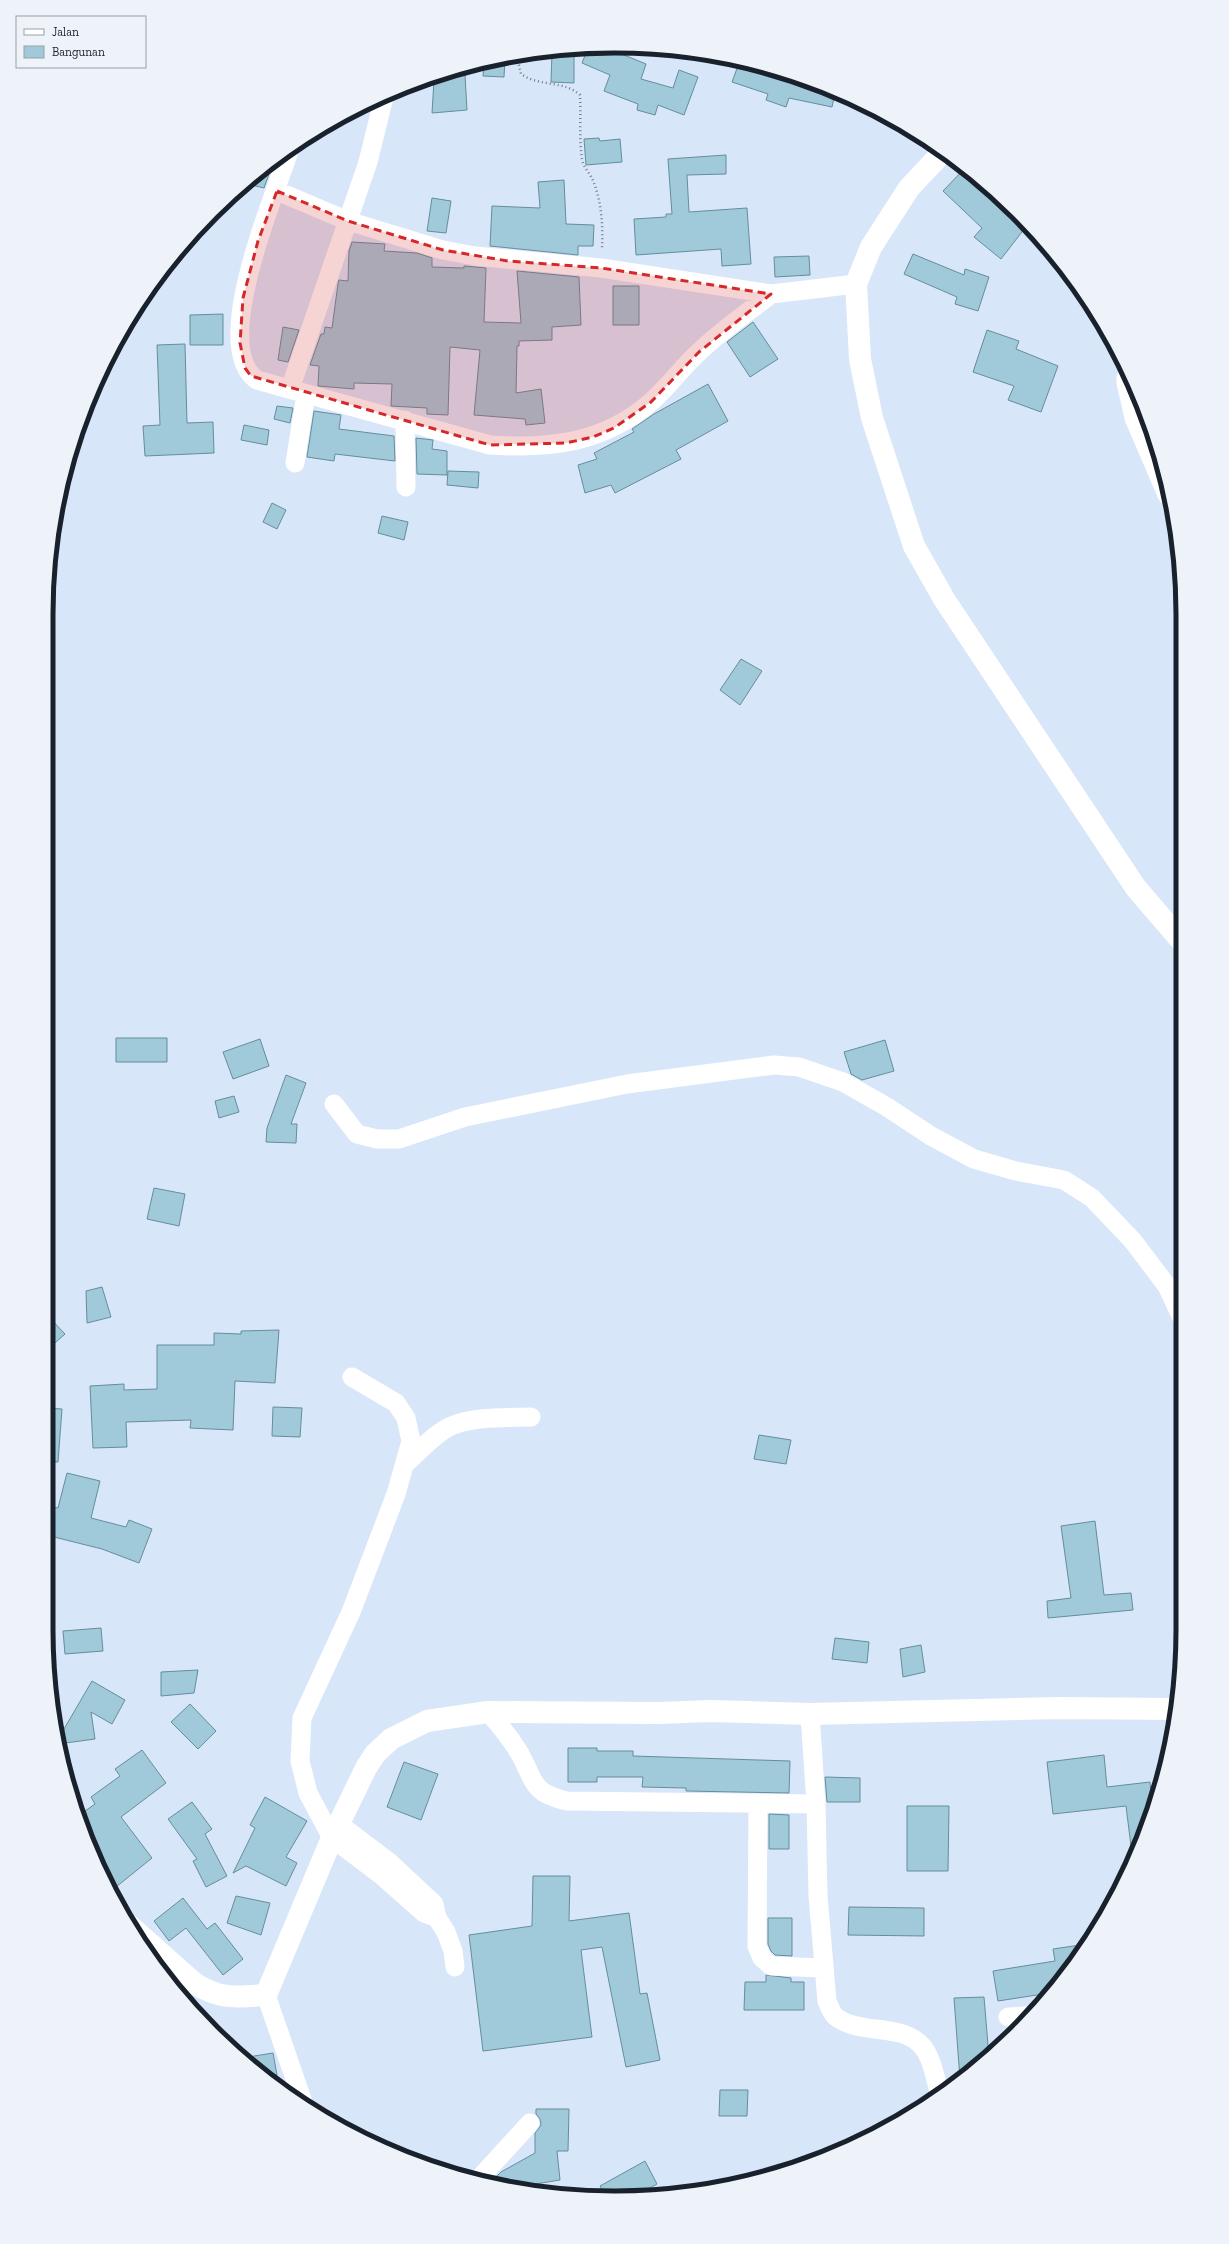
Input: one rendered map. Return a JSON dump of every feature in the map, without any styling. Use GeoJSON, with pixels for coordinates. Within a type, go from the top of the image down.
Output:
{"type":"FeatureCollection","features":[{"type":"Feature","properties":{"kind":"street"},"geometry":{"type":"LineString","coordinates":[[295,463],[298,392],[348,221],[368,162],[382,104]]}},
{"type":"Feature","properties":{"kind":"street"},"geometry":{"type":"LineString","coordinates":[[938,157],[909,188],[897,206],[871,247],[856,284],[860,359],[872,418],[914,546],[944,599],[1136,888],[1176,935]]}},
{"type":"Feature","properties":{"kind":"street"},"geometry":{"type":"LineString","coordinates":[[286,160],[277,191],[258,241],[243,298],[240,343],[245,368],[251,376],[257,380],[298,392],[490,444],[509,446],[566,443],[592,437],[614,428],[651,402],[699,352],[771,294]]}},
{"type":"Feature","properties":{"kind":"street"},"geometry":{"type":"LineString","coordinates":[[277,191],[348,221],[443,250],[475,256],[601,268],[771,294],[856,284]]}},
{"type":"Feature","properties":{"kind":"street"},"geometry":{"type":"LineString","coordinates":[[1127,385],[1134,418],[1158,475]]}},
{"type":"Feature","properties":{"kind":"street"},"geometry":{"type":"LineString","coordinates":[[404,420],[406,487]]}},
{"type":"Feature","properties":{"kind":"street"},"geometry":{"type":"LineString","coordinates":[[334,1104],[357,1134],[377,1139],[398,1139],[465,1118],[627,1084],[774,1065],[799,1068],[843,1082],[888,1107],[931,1136],[974,1159],[1016,1171],[1064,1180],[1092,1198],[1133,1241],[1167,1286],[1176,1305]]}},
{"type":"Feature","properties":{"kind":"street"},"geometry":{"type":"LineString","coordinates":[[352,1377],[396,1403],[406,1418],[411,1440],[406,1463],[350,1612],[302,1718],[300,1761],[308,1792],[332,1829],[424,1914],[438,1918],[446,1932],[453,1951],[455,1967]]}},
{"type":"Feature","properties":{"kind":"street"},"geometry":{"type":"LineString","coordinates":[[406,1463],[432,1439],[451,1427],[476,1420],[531,1417]]}},
{"type":"Feature","properties":{"kind":"street"},"geometry":{"type":"LineString","coordinates":[[300,2094],[266,1995],[332,1829],[366,1768],[375,1754],[391,1738],[427,1721],[488,1712],[659,1713],[710,1711],[810,1714],[1058,1708],[1170,1709]]}},
{"type":"Feature","properties":{"kind":"street"},"geometry":{"type":"LineString","coordinates":[[488,1712],[520,1754],[532,1782],[540,1791],[555,1798],[566,1801],[816,1804]]}},
{"type":"Feature","properties":{"kind":"street"},"geometry":{"type":"LineString","coordinates":[[810,1714],[816,1804],[818,1896],[827,2001],[835,2017],[863,2028],[910,2034],[923,2047],[930,2058],[938,2088]]}},
{"type":"Feature","properties":{"kind":"street"},"geometry":{"type":"LineString","coordinates":[[758,1803],[757,1946],[762,1958],[771,1966],[823,1968]]}},
{"type":"Feature","properties":{"kind":"street"},"geometry":{"type":"LineString","coordinates":[[150,1944],[194,1983],[218,1996],[230,1997],[266,1995]]}},
{"type":"Feature","properties":{"kind":"street"},"geometry":{"type":"LineString","coordinates":[[1008,2017],[1022,2016]]}},
{"type":"Feature","properties":{"kind":"street"},"geometry":{"type":"LineString","coordinates":[[483,2175],[530,2123]]}},
{"type":"Feature","properties":{"kind":"path"},"geometry":{"type":"LineString","coordinates":[[518,62],[521,74],[529,80],[573,88],[580,95],[582,158],[585,170],[594,182],[601,212],[601,268]]}},
{"type":"Feature","properties":{"kind":"highlighted area"},"geometry":{"type":"Polygon","coordinates":[[[277,191],[348,221],[443,250],[508,261],[601,268],[771,294],[699,352],[651,402],[614,428],[593,437],[566,443],[490,445],[251,376],[245,368],[240,343],[243,298],[258,241],[277,191]]]}},
{"type":"Feature","properties":{"kind":"building"},"geometry":{"type":"Polygon","coordinates":[[[620,53],[646,64],[641,79],[673,88],[679,70],[698,77],[684,115],[658,105],[655,115],[637,110],[638,104],[604,91],[610,75],[582,63],[586,54],[620,53]]]}},
{"type":"Feature","properties":{"kind":"building"},"geometry":{"type":"Polygon","coordinates":[[[574,54],[574,83],[551,82],[552,57],[574,54]]]}},
{"type":"Feature","properties":{"kind":"building"},"geometry":{"type":"Polygon","coordinates":[[[505,64],[504,77],[483,76],[484,69],[505,64]]]}},
{"type":"Feature","properties":{"kind":"building"},"geometry":{"type":"Polygon","coordinates":[[[738,67],[760,72],[795,83],[834,98],[832,107],[789,98],[786,107],[766,100],[768,94],[732,82],[738,67]]]}},
{"type":"Feature","properties":{"kind":"building"},"geometry":{"type":"Polygon","coordinates":[[[465,75],[467,110],[432,113],[434,83],[465,75]]]}},
{"type":"Feature","properties":{"kind":"building"},"geometry":{"type":"Polygon","coordinates":[[[599,138],[600,141],[620,139],[622,162],[586,165],[584,139],[599,138]]]}},
{"type":"Feature","properties":{"kind":"building"},"geometry":{"type":"Polygon","coordinates":[[[726,155],[726,174],[687,175],[689,212],[747,208],[751,264],[722,266],[721,249],[636,255],[634,219],[666,217],[666,214],[672,214],[668,159],[726,155]]]}},
{"type":"Feature","properties":{"kind":"building"},"geometry":{"type":"Polygon","coordinates":[[[270,171],[264,188],[252,185],[270,171]]]}},
{"type":"Feature","properties":{"kind":"building"},"geometry":{"type":"Polygon","coordinates":[[[961,173],[985,192],[1024,230],[1001,259],[974,237],[982,228],[943,191],[961,173]]]}},
{"type":"Feature","properties":{"kind":"building"},"geometry":{"type":"Polygon","coordinates":[[[564,180],[566,224],[594,225],[593,246],[578,246],[578,255],[490,246],[492,206],[540,208],[538,182],[564,180]]]}},
{"type":"Feature","properties":{"kind":"building"},"geometry":{"type":"Polygon","coordinates":[[[432,198],[451,201],[446,233],[427,231],[432,198]]]}},
{"type":"Feature","properties":{"kind":"building"},"geometry":{"type":"Polygon","coordinates":[[[352,242],[385,244],[384,251],[417,253],[432,258],[432,267],[464,268],[464,266],[486,268],[484,322],[521,323],[517,271],[579,277],[581,325],[552,327],[552,340],[519,341],[519,346],[517,346],[516,393],[541,389],[545,423],[526,425],[525,419],[474,415],[480,350],[450,347],[448,415],[427,414],[427,408],[391,406],[392,384],[354,383],[354,389],[318,386],[319,366],[310,365],[321,334],[324,334],[325,327],[332,328],[339,280],[348,281],[349,251],[352,242]]]}},
{"type":"Feature","properties":{"kind":"building"},"geometry":{"type":"Polygon","coordinates":[[[913,254],[964,275],[965,269],[989,277],[978,311],[955,304],[957,297],[904,274],[913,254]]]}},
{"type":"Feature","properties":{"kind":"building"},"geometry":{"type":"Polygon","coordinates":[[[809,256],[810,275],[775,277],[774,257],[809,256]]]}},
{"type":"Feature","properties":{"kind":"building"},"geometry":{"type":"Polygon","coordinates":[[[613,286],[639,286],[639,325],[613,325],[613,286]]]}},
{"type":"Feature","properties":{"kind":"building"},"geometry":{"type":"Polygon","coordinates":[[[223,314],[223,345],[190,345],[190,315],[223,314]]]}},
{"type":"Feature","properties":{"kind":"building"},"geometry":{"type":"Polygon","coordinates":[[[753,322],[778,359],[750,377],[727,342],[753,322]]]}},
{"type":"Feature","properties":{"kind":"building"},"geometry":{"type":"Polygon","coordinates":[[[283,327],[299,330],[288,362],[278,360],[283,327]]]}},
{"type":"Feature","properties":{"kind":"building"},"geometry":{"type":"Polygon","coordinates":[[[987,330],[1019,341],[1016,349],[1058,366],[1041,412],[1008,400],[1014,386],[973,372],[987,330]]]}},
{"type":"Feature","properties":{"kind":"building"},"geometry":{"type":"Polygon","coordinates":[[[185,344],[187,423],[213,422],[214,453],[145,456],[143,426],[160,425],[157,345],[185,344]]]}},
{"type":"Feature","properties":{"kind":"building"},"geometry":{"type":"Polygon","coordinates":[[[708,384],[728,421],[676,450],[681,459],[615,493],[611,485],[585,493],[578,465],[597,459],[594,453],[634,432],[632,429],[654,414],[708,384]]]}},
{"type":"Feature","properties":{"kind":"building"},"geometry":{"type":"Polygon","coordinates":[[[277,406],[293,408],[290,423],[274,419],[277,406]]]}},
{"type":"Feature","properties":{"kind":"building"},"geometry":{"type":"Polygon","coordinates":[[[314,411],[341,415],[339,429],[394,436],[395,461],[335,454],[334,461],[307,457],[314,411]]]}},
{"type":"Feature","properties":{"kind":"building"},"geometry":{"type":"Polygon","coordinates":[[[244,425],[269,430],[267,445],[241,440],[244,425]]]}},
{"type":"Feature","properties":{"kind":"building"},"geometry":{"type":"Polygon","coordinates":[[[416,438],[433,440],[432,449],[447,451],[447,475],[417,474],[416,438]]]}},
{"type":"Feature","properties":{"kind":"building"},"geometry":{"type":"Polygon","coordinates":[[[448,471],[479,472],[478,488],[447,485],[448,471]]]}},
{"type":"Feature","properties":{"kind":"building"},"geometry":{"type":"Polygon","coordinates":[[[272,503],[286,510],[277,529],[263,522],[272,503]]]}},
{"type":"Feature","properties":{"kind":"building"},"geometry":{"type":"Polygon","coordinates":[[[382,516],[408,522],[404,540],[378,533],[382,516]]]}},
{"type":"Feature","properties":{"kind":"building"},"geometry":{"type":"Polygon","coordinates":[[[741,659],[762,671],[740,705],[720,690],[741,659]]]}},
{"type":"Feature","properties":{"kind":"building"},"geometry":{"type":"Polygon","coordinates":[[[116,1038],[167,1038],[167,1062],[116,1062],[116,1038]]]}},
{"type":"Feature","properties":{"kind":"building"},"geometry":{"type":"Polygon","coordinates":[[[260,1039],[269,1066],[233,1079],[223,1052],[260,1039]]]}},
{"type":"Feature","properties":{"kind":"building"},"geometry":{"type":"Polygon","coordinates":[[[885,1040],[894,1071],[862,1080],[851,1074],[844,1052],[885,1040]]]}},
{"type":"Feature","properties":{"kind":"building"},"geometry":{"type":"Polygon","coordinates":[[[286,1075],[306,1083],[291,1124],[297,1124],[296,1143],[266,1142],[267,1128],[286,1075]]]}},
{"type":"Feature","properties":{"kind":"building"},"geometry":{"type":"Polygon","coordinates":[[[234,1096],[239,1112],[219,1118],[215,1101],[234,1096]]]}},
{"type":"Feature","properties":{"kind":"building"},"geometry":{"type":"Polygon","coordinates":[[[154,1188],[185,1194],[179,1226],[147,1219],[154,1188]]]}},
{"type":"Feature","properties":{"kind":"building"},"geometry":{"type":"Polygon","coordinates":[[[102,1287],[111,1317],[87,1323],[86,1291],[102,1287]]]}},
{"type":"Feature","properties":{"kind":"building"},"geometry":{"type":"Polygon","coordinates":[[[53,1321],[65,1334],[53,1345],[53,1321]]]}},
{"type":"Feature","properties":{"kind":"building"},"geometry":{"type":"Polygon","coordinates":[[[279,1330],[275,1383],[235,1381],[233,1430],[190,1428],[191,1420],[126,1422],[127,1447],[93,1448],[90,1386],[124,1384],[124,1390],[157,1389],[157,1345],[214,1345],[214,1333],[241,1334],[241,1331],[279,1330]]]}},
{"type":"Feature","properties":{"kind":"building"},"geometry":{"type":"Polygon","coordinates":[[[273,1407],[302,1408],[300,1437],[272,1436],[273,1407]]]}},
{"type":"Feature","properties":{"kind":"building"},"geometry":{"type":"Polygon","coordinates":[[[53,1408],[62,1409],[58,1462],[53,1462],[53,1408]]]}},
{"type":"Feature","properties":{"kind":"building"},"geometry":{"type":"Polygon","coordinates":[[[759,1435],[791,1440],[786,1464],[754,1459],[759,1435]]]}},
{"type":"Feature","properties":{"kind":"building"},"geometry":{"type":"Polygon","coordinates":[[[67,1473],[100,1481],[91,1518],[126,1527],[129,1520],[152,1529],[139,1563],[102,1549],[53,1537],[53,1507],[58,1508],[67,1473]]]}},
{"type":"Feature","properties":{"kind":"building"},"geometry":{"type":"Polygon","coordinates":[[[1095,1521],[1104,1595],[1131,1593],[1133,1610],[1048,1618],[1047,1601],[1071,1598],[1061,1526],[1095,1521]]]}},
{"type":"Feature","properties":{"kind":"building"},"geometry":{"type":"Polygon","coordinates":[[[101,1628],[103,1651],[65,1654],[63,1631],[101,1628]]]}},
{"type":"Feature","properties":{"kind":"building"},"geometry":{"type":"Polygon","coordinates":[[[835,1638],[869,1642],[867,1663],[832,1659],[835,1638]]]}},
{"type":"Feature","properties":{"kind":"building"},"geometry":{"type":"Polygon","coordinates":[[[921,1645],[925,1672],[903,1677],[900,1649],[921,1645]]]}},
{"type":"Feature","properties":{"kind":"building"},"geometry":{"type":"Polygon","coordinates":[[[198,1670],[194,1693],[161,1696],[161,1672],[198,1670]]]}},
{"type":"Feature","properties":{"kind":"building"},"geometry":{"type":"Polygon","coordinates":[[[92,1681],[125,1700],[112,1724],[91,1712],[95,1739],[65,1743],[63,1731],[92,1681]]]}},
{"type":"Feature","properties":{"kind":"building"},"geometry":{"type":"Polygon","coordinates":[[[190,1704],[216,1731],[198,1749],[171,1722],[190,1704]]]}},
{"type":"Feature","properties":{"kind":"building"},"geometry":{"type":"Polygon","coordinates":[[[568,1748],[597,1748],[597,1751],[633,1751],[633,1756],[790,1761],[789,1793],[686,1791],[686,1788],[642,1787],[643,1777],[597,1777],[597,1782],[568,1782],[568,1748]]]}},
{"type":"Feature","properties":{"kind":"building"},"geometry":{"type":"Polygon","coordinates":[[[142,1750],[166,1783],[121,1817],[152,1858],[116,1887],[96,1844],[84,1812],[95,1804],[91,1797],[120,1776],[115,1769],[142,1750]]]}},
{"type":"Feature","properties":{"kind":"building"},"geometry":{"type":"Polygon","coordinates":[[[1104,1755],[1107,1787],[1150,1782],[1151,1794],[1131,1848],[1126,1806],[1053,1814],[1047,1762],[1104,1755]]]}},
{"type":"Feature","properties":{"kind":"building"},"geometry":{"type":"Polygon","coordinates":[[[404,1762],[438,1774],[421,1820],[387,1807],[404,1762]]]}},
{"type":"Feature","properties":{"kind":"building"},"geometry":{"type":"Polygon","coordinates":[[[825,1777],[860,1778],[860,1802],[827,1802],[825,1777]]]}},
{"type":"Feature","properties":{"kind":"building"},"geometry":{"type":"Polygon","coordinates":[[[265,1797],[307,1821],[286,1857],[297,1863],[286,1886],[246,1866],[233,1873],[255,1828],[250,1825],[265,1797]]]}},
{"type":"Feature","properties":{"kind":"building"},"geometry":{"type":"Polygon","coordinates":[[[192,1802],[212,1829],[205,1834],[227,1876],[206,1887],[193,1861],[197,1859],[168,1819],[192,1802]]]}},
{"type":"Feature","properties":{"kind":"building"},"geometry":{"type":"Polygon","coordinates":[[[907,1806],[949,1806],[948,1871],[907,1871],[907,1806]]]}},
{"type":"Feature","properties":{"kind":"building"},"geometry":{"type":"Polygon","coordinates":[[[769,1814],[789,1815],[789,1849],[769,1849],[769,1814]]]}},
{"type":"Feature","properties":{"kind":"building"},"geometry":{"type":"Polygon","coordinates":[[[533,1876],[570,1876],[569,1921],[629,1913],[640,1994],[647,1993],[660,2060],[626,2067],[602,1947],[581,1950],[592,2037],[483,2051],[469,1935],[532,1926],[533,1876]]]}},
{"type":"Feature","properties":{"kind":"building"},"geometry":{"type":"Polygon","coordinates":[[[236,1896],[270,1903],[261,1935],[227,1923],[236,1896]]]}},
{"type":"Feature","properties":{"kind":"building"},"geometry":{"type":"Polygon","coordinates":[[[183,1898],[207,1929],[215,1923],[243,1959],[223,1975],[186,1928],[169,1941],[154,1921],[183,1898]]]}},
{"type":"Feature","properties":{"kind":"building"},"geometry":{"type":"Polygon","coordinates":[[[849,1907],[924,1908],[924,1936],[848,1935],[849,1907]]]}},
{"type":"Feature","properties":{"kind":"building"},"geometry":{"type":"Polygon","coordinates":[[[768,1918],[792,1918],[792,1956],[775,1955],[771,1951],[768,1944],[768,1918]]]}},
{"type":"Feature","properties":{"kind":"building"},"geometry":{"type":"Polygon","coordinates":[[[1078,1945],[1042,1994],[998,2001],[993,1971],[1055,1961],[1053,1949],[1078,1945]]]}},
{"type":"Feature","properties":{"kind":"building"},"geometry":{"type":"Polygon","coordinates":[[[766,1975],[791,1978],[791,1982],[804,1982],[804,2010],[744,2010],[745,1982],[766,1982],[766,1975]]]}},
{"type":"Feature","properties":{"kind":"building"},"geometry":{"type":"Polygon","coordinates":[[[984,1997],[988,2049],[959,2072],[954,1998],[984,1997]]]}},
{"type":"Feature","properties":{"kind":"building"},"geometry":{"type":"Polygon","coordinates":[[[273,2053],[277,2075],[274,2076],[250,2057],[273,2053]]]}},
{"type":"Feature","properties":{"kind":"building"},"geometry":{"type":"Polygon","coordinates":[[[720,2090],[748,2090],[747,2116],[719,2116],[720,2090]]]}},
{"type":"Feature","properties":{"kind":"building"},"geometry":{"type":"Polygon","coordinates":[[[536,2109],[569,2109],[568,2151],[557,2151],[560,2180],[532,2185],[495,2178],[501,2172],[535,2153],[535,2133],[541,2125],[540,2119],[536,2114],[536,2109]]]}},
{"type":"Feature","properties":{"kind":"building"},"geometry":{"type":"Polygon","coordinates":[[[645,2161],[657,2184],[647,2190],[603,2191],[600,2186],[645,2161]]]}}]}
